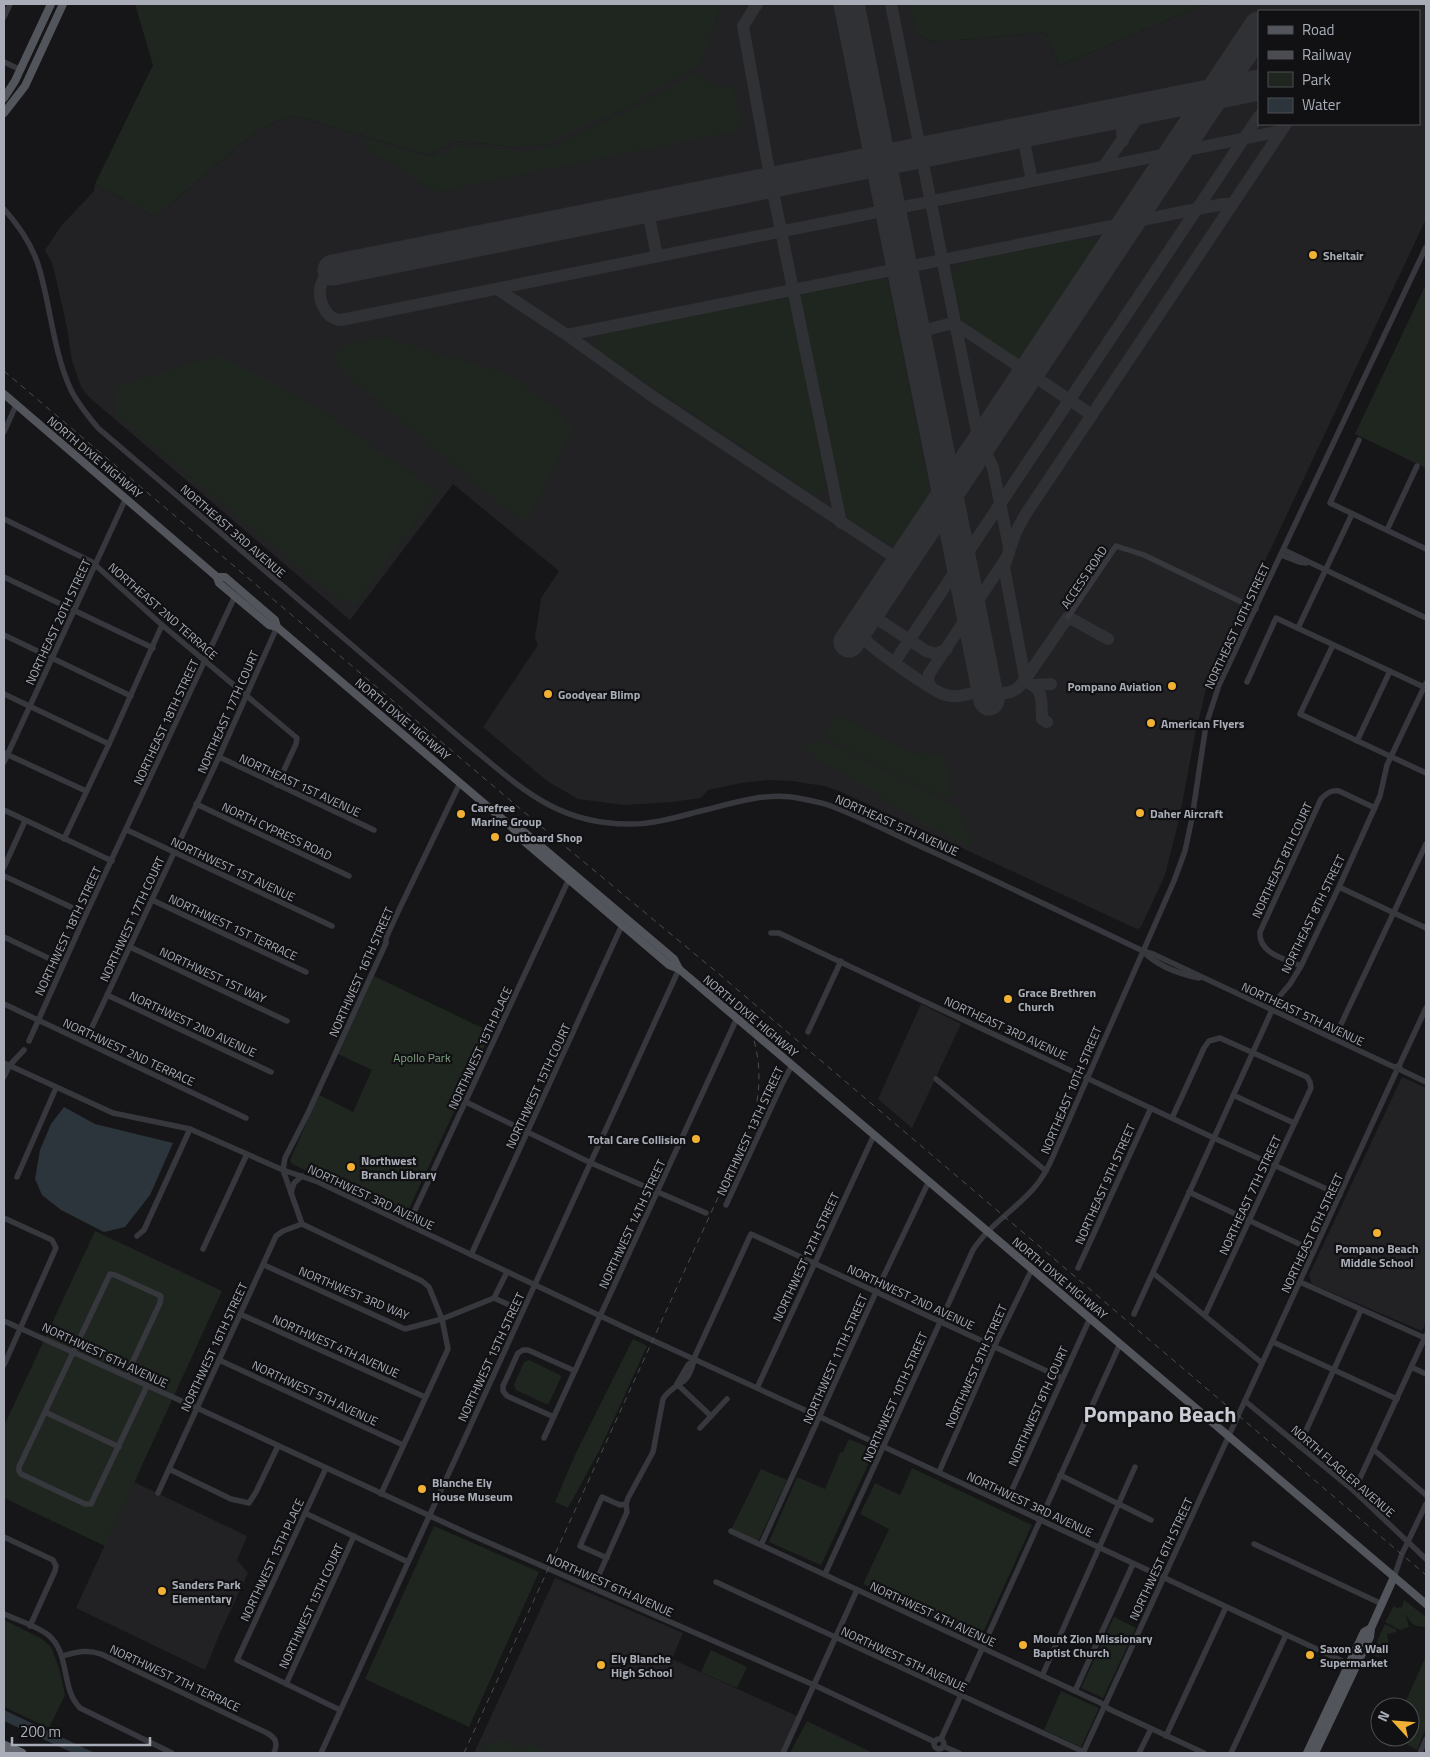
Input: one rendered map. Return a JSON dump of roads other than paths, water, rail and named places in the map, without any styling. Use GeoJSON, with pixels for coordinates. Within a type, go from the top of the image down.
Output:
{"type":"FeatureCollection","features":[{"type":"Feature","properties":{"kind":"highway"},"geometry":{"type":"LineString","coordinates":[[4,1745],[22,1753]]}},
{"type":"Feature","properties":{"kind":"main road"},"geometry":{"type":"LineString","coordinates":[[4,98],[16,81],[51,4]]}},
{"type":"Feature","properties":{"kind":"main road"},"geometry":{"type":"LineString","coordinates":[[4,113],[25,86],[63,4]]}},
{"type":"Feature","properties":{"kind":"main road","name":"NORTH DIXIE HIGHWAY"},"geometry":{"type":"LineString","coordinates":[[4,394],[217,577],[219,582],[235,596],[269,625],[277,627]]}},
{"type":"Feature","properties":{"kind":"main road","name":"NORTH DIXIE HIGHWAY"},"geometry":{"type":"LineString","coordinates":[[217,577],[225,577],[274,620],[277,627],[514,829],[519,837],[622,925],[669,964],[679,969],[737,1018],[1426,1604]]}},
{"type":"Feature","properties":{"kind":"main road","name":"NORTH DIXIE HIGHWAY"},"geometry":{"type":"LineString","coordinates":[[514,829],[523,831],[674,959],[679,969]]}},
{"type":"Feature","properties":{"kind":"main road"},"geometry":{"type":"LineString","coordinates":[[1307,1753],[1353,1665],[1370,1637],[1371,1628],[1394,1578]]}},
{"type":"Feature","properties":{"kind":"main road"},"geometry":{"type":"LineString","coordinates":[[1314,1753],[1334,1704]]}},
{"type":"Feature","properties":{"kind":"street"},"geometry":{"type":"LineString","coordinates":[[4,17],[10,4]]}},
{"type":"Feature","properties":{"kind":"street"},"geometry":{"type":"LineString","coordinates":[[4,62],[21,70]]}},
{"type":"Feature","properties":{"kind":"street","name":"NORTHEAST 3RD AVENUE"},"geometry":{"type":"LineString","coordinates":[[4,209],[25,236],[40,270],[63,368],[72,391],[85,413],[98,428],[456,734],[542,802]]}},
{"type":"Feature","properties":{"kind":"street","name":"NORTHEAST 10TH STREET"},"geometry":{"type":"LineString","coordinates":[[987,1230],[1034,1188],[1046,1171],[1088,1077],[1174,881],[1185,851],[1206,725],[1219,686],[1426,247]]}},
{"type":"Feature","properties":{"kind":"street"},"geometry":{"type":"LineString","coordinates":[[4,432],[16,405]]}},
{"type":"Feature","properties":{"kind":"street"},"geometry":{"type":"LineString","coordinates":[[1359,440],[1330,504],[1426,549]]}},
{"type":"Feature","properties":{"kind":"street"},"geometry":{"type":"LineString","coordinates":[[1387,530],[1417,466]]}},
{"type":"Feature","properties":{"kind":"street","name":"NORTHEAST 20TH STREET"},"geometry":{"type":"LineString","coordinates":[[4,762],[6,754],[126,498]]}},
{"type":"Feature","properties":{"kind":"street"},"geometry":{"type":"LineString","coordinates":[[1298,628],[1352,514]]}},
{"type":"Feature","properties":{"kind":"street","name":"NORTHEAST 2ND TERRACE"},"geometry":{"type":"LineString","coordinates":[[4,519],[92,562],[162,625],[297,738],[296,744],[276,785]]}},
{"type":"Feature","properties":{"kind":"street","name":"ACCESS ROAD"},"geometry":{"type":"LineString","coordinates":[[1068,617],[1116,546],[1144,555],[1256,609]]}},
{"type":"Feature","properties":{"kind":"street"},"geometry":{"type":"LineString","coordinates":[[1282,553],[1299,562],[1311,564],[1426,618]]}},
{"type":"Feature","properties":{"kind":"street"},"geometry":{"type":"LineString","coordinates":[[4,577],[153,648]]}},
{"type":"Feature","properties":{"kind":"street","name":"NORTHEAST 18TH STREET"},"geometry":{"type":"LineString","coordinates":[[127,830],[235,596]]}},
{"type":"Feature","properties":{"kind":"street"},"geometry":{"type":"LineString","coordinates":[[1247,682],[1276,618],[1426,686]]}},
{"type":"Feature","properties":{"kind":"street"},"geometry":{"type":"LineString","coordinates":[[64,839],[162,625]]}},
{"type":"Feature","properties":{"kind":"street","name":"NORTHEAST 17TH COURT"},"geometry":{"type":"LineString","coordinates":[[196,804],[277,627]]}},
{"type":"Feature","properties":{"kind":"street"},"geometry":{"type":"LineString","coordinates":[[4,635],[131,696]]}},
{"type":"Feature","properties":{"kind":"street"},"geometry":{"type":"LineString","coordinates":[[1334,645],[1300,714],[1426,773]]}},
{"type":"Feature","properties":{"kind":"street"},"geometry":{"type":"LineString","coordinates":[[1357,741],[1390,671]]}},
{"type":"Feature","properties":{"kind":"street","name":"NORTHEAST 8TH STREET"},"geometry":{"type":"LineString","coordinates":[[1134,1314],[1272,1010],[1279,996],[1302,966],[1339,887],[1380,796],[1384,771],[1390,757],[1426,686]]}},
{"type":"Feature","properties":{"kind":"street"},"geometry":{"type":"LineString","coordinates":[[4,694],[109,744]]}},
{"type":"Feature","properties":{"kind":"street"},"geometry":{"type":"LineString","coordinates":[[6,754],[86,791]]}},
{"type":"Feature","properties":{"kind":"street","name":"NORTHEAST 1ST AVENUE"},"geometry":{"type":"LineString","coordinates":[[219,757],[374,830]]}},
{"type":"Feature","properties":{"kind":"street","name":"NORTHWEST 16TH STREET"},"geometry":{"type":"LineString","coordinates":[[283,1170],[285,1158],[308,1113],[386,943],[386,938],[395,918],[460,783]]}},
{"type":"Feature","properties":{"kind":"street","name":"NORTHEAST 8TH COURT"},"geometry":{"type":"LineString","coordinates":[[1302,966],[1264,947],[1259,939],[1260,932],[1322,799],[1327,793],[1333,790],[1339,791],[1375,808]]}},
{"type":"Feature","properties":{"kind":"street","name":"NORTHEAST 5TH AVENUE"},"geometry":{"type":"LineString","coordinates":[[542,802],[568,815],[600,822],[632,824],[662,821],[739,801],[767,797],[795,797],[828,805],[958,863],[1426,1082]]}},
{"type":"Feature","properties":{"kind":"street","name":"NORTHWEST 17TH COURT"},"geometry":{"type":"LineString","coordinates":[[85,1042],[196,804]]}},
{"type":"Feature","properties":{"kind":"street","name":"NORTH CYPRESS ROAD"},"geometry":{"type":"LineString","coordinates":[[196,804],[349,876]]}},
{"type":"Feature","properties":{"kind":"street"},"geometry":{"type":"LineString","coordinates":[[4,810],[112,861]]}},
{"type":"Feature","properties":{"kind":"street"},"geometry":{"type":"LineString","coordinates":[[4,868],[25,821]]}},
{"type":"Feature","properties":{"kind":"street","name":"NORTHWEST 1ST AVENUE"},"geometry":{"type":"LineString","coordinates":[[127,830],[332,926]]}},
{"type":"Feature","properties":{"kind":"street","name":"NORTHWEST 18TH STREET"},"geometry":{"type":"LineString","coordinates":[[29,1041],[86,914],[127,830]]}},
{"type":"Feature","properties":{"kind":"street"},"geometry":{"type":"LineString","coordinates":[[1334,1039],[1426,844]]}},
{"type":"Feature","properties":{"kind":"street"},"geometry":{"type":"LineString","coordinates":[[4,876],[86,914]]}},
{"type":"Feature","properties":{"kind":"street","name":"NORTHWEST 15TH PLACE"},"geometry":{"type":"LineString","coordinates":[[408,1225],[569,879]]}},
{"type":"Feature","properties":{"kind":"street"},"geometry":{"type":"LineString","coordinates":[[1339,887],[1426,928]]}},
{"type":"Feature","properties":{"kind":"street","name":"NORTHWEST 1ST TERRACE"},"geometry":{"type":"LineString","coordinates":[[152,900],[306,972]]}},
{"type":"Feature","properties":{"kind":"street","name":"NORTHWEST 15TH COURT"},"geometry":{"type":"LineString","coordinates":[[471,1255],[622,925]]}},
{"type":"Feature","properties":{"kind":"street","name":"NORTHEAST 3RD AVENUE"},"geometry":{"type":"LineString","coordinates":[[771,933],[779,933],[841,961],[1214,1138],[1340,1195]]}},
{"type":"Feature","properties":{"kind":"street"},"geometry":{"type":"LineString","coordinates":[[4,938],[63,965]]}},
{"type":"Feature","properties":{"kind":"street","name":"NORTHWEST 1ST WAY"},"geometry":{"type":"LineString","coordinates":[[130,947],[287,1021]]}},
{"type":"Feature","properties":{"kind":"street"},"geometry":{"type":"LineString","coordinates":[[808,1032],[841,961]]}},
{"type":"Feature","properties":{"kind":"street","name":"NORTHWEST 15TH STREET"},"geometry":{"type":"LineString","coordinates":[[320,1753],[536,1285],[679,969]]}},
{"type":"Feature","properties":{"kind":"street","name":"NORTHWEST 2ND AVENUE"},"geometry":{"type":"LineString","coordinates":[[107,995],[271,1072]]}},
{"type":"Feature","properties":{"kind":"street","name":"NORTHWEST 2ND TERRACE"},"geometry":{"type":"LineString","coordinates":[[4,1004],[246,1118]]}},
{"type":"Feature","properties":{"kind":"street","name":"NORTHEAST 6TH STREET"},"geometry":{"type":"LineString","coordinates":[[1245,1401],[1426,1008]]}},
{"type":"Feature","properties":{"kind":"street","name":"NORTHWEST 14TH STREET"},"geometry":{"type":"LineString","coordinates":[[544,1438],[737,1018]]}},
{"type":"Feature","properties":{"kind":"street"},"geometry":{"type":"LineString","coordinates":[[1172,1118],[1209,1041],[1220,1038],[1252,1053]]}},
{"type":"Feature","properties":{"kind":"street"},"geometry":{"type":"LineString","coordinates":[[4,1077],[6,1065],[24,1050]]}},
{"type":"Feature","properties":{"kind":"street","name":"NORTHEAST 7TH STREET"},"geometry":{"type":"LineString","coordinates":[[1205,1315],[1310,1088],[1310,1082],[1307,1077],[1252,1053]]}},
{"type":"Feature","properties":{"kind":"street","name":"NORTHWEST 3RD AVENUE"},"geometry":{"type":"LineString","coordinates":[[6,1065],[113,1113],[190,1129],[283,1170],[302,1176],[1353,1665]]}},
{"type":"Feature","properties":{"kind":"street","name":"NORTHWEST 13TH STREET"},"geometry":{"type":"LineString","coordinates":[[726,1205],[792,1065]]}},
{"type":"Feature","properties":{"kind":"street"},"geometry":{"type":"LineString","coordinates":[[936,1079],[1046,1171]]}},
{"type":"Feature","properties":{"kind":"street"},"geometry":{"type":"LineString","coordinates":[[18,1177],[56,1088]]}},
{"type":"Feature","properties":{"kind":"street"},"geometry":{"type":"LineString","coordinates":[[1233,1095],[1294,1123]]}},
{"type":"Feature","properties":{"kind":"street"},"geometry":{"type":"LineString","coordinates":[[466,1102],[591,1163],[706,1213]]}},
{"type":"Feature","properties":{"kind":"street","name":"NORTHEAST 9TH STREET"},"geometry":{"type":"LineString","coordinates":[[1078,1268],[1151,1108]]}},
{"type":"Feature","properties":{"kind":"street"},"geometry":{"type":"LineString","coordinates":[[137,1236],[144,1230],[190,1129]]}},
{"type":"Feature","properties":{"kind":"street","name":"NORTHWEST 12TH STREET"},"geometry":{"type":"LineString","coordinates":[[757,1388],[874,1135]]}},
{"type":"Feature","properties":{"kind":"street"},"geometry":{"type":"LineString","coordinates":[[203,1249],[247,1154]]}},
{"type":"Feature","properties":{"kind":"street"},"geometry":{"type":"LineString","coordinates":[[283,1170],[302,1224],[422,1281],[429,1287],[442,1319],[448,1349],[381,1494]]}},
{"type":"Feature","properties":{"kind":"street"},"geometry":{"type":"LineString","coordinates":[[291,1193],[294,1183],[302,1176]]}},
{"type":"Feature","properties":{"kind":"street","name":"NORTHWEST 11TH STREET"},"geometry":{"type":"LineString","coordinates":[[761,1545],[876,1292],[929,1182]]}},
{"type":"Feature","properties":{"kind":"street"},"geometry":{"type":"LineString","coordinates":[[1190,1192],[1314,1251]]}},
{"type":"Feature","properties":{"kind":"street"},"geometry":{"type":"LineString","coordinates":[[4,1218],[52,1240],[56,1248],[4,1365]]}},
{"type":"Feature","properties":{"kind":"street","name":"NORTHWEST 16TH STREET"},"geometry":{"type":"LineString","coordinates":[[158,1493],[276,1236],[283,1231],[302,1224]]}},
{"type":"Feature","properties":{"kind":"street","name":"NORTHWEST 10TH STREET"},"geometry":{"type":"LineString","coordinates":[[825,1574],[973,1250],[987,1230]]}},
{"type":"Feature","properties":{"kind":"street","name":"NORTHWEST 2ND AVENUE"},"geometry":{"type":"LineString","coordinates":[[694,1359],[751,1234],[1062,1378]]}},
{"type":"Feature","properties":{"kind":"street","name":"NORTHWEST 3RD WAY"},"geometry":{"type":"LineString","coordinates":[[264,1265],[405,1329],[442,1319],[494,1298]]}},
{"type":"Feature","properties":{"kind":"street","name":"NORTHWEST 9TH STREET"},"geometry":{"type":"LineString","coordinates":[[939,1472],[994,1347],[1032,1269]]}},
{"type":"Feature","properties":{"kind":"street"},"geometry":{"type":"LineString","coordinates":[[507,1272],[494,1298],[523,1311]]}},
{"type":"Feature","properties":{"kind":"street"},"geometry":{"type":"LineString","coordinates":[[1153,1273],[1262,1364]]}},
{"type":"Feature","properties":{"kind":"street"},"geometry":{"type":"LineString","coordinates":[[126,1376],[160,1303],[161,1296],[115,1274],[110,1274],[18,1471],[85,1504],[91,1504],[147,1386]]}},
{"type":"Feature","properties":{"kind":"street"},"geometry":{"type":"LineString","coordinates":[[1300,1282],[1426,1336],[1354,1492]]}},
{"type":"Feature","properties":{"kind":"street"},"geometry":{"type":"LineString","coordinates":[[1300,1446],[1362,1310]]}},
{"type":"Feature","properties":{"kind":"street","name":"NORTHWEST 4TH AVENUE"},"geometry":{"type":"LineString","coordinates":[[240,1314],[425,1397]]}},
{"type":"Feature","properties":{"kind":"street","name":"NORTHWEST 8TH COURT"},"geometry":{"type":"LineString","coordinates":[[1006,1503],[1090,1318]]}},
{"type":"Feature","properties":{"kind":"street","name":"NORTHWEST 6TH AVENUE"},"geometry":{"type":"LineString","coordinates":[[4,1322],[22,1328],[429,1516],[814,1685],[935,1742]]}},
{"type":"Feature","properties":{"kind":"street"},"geometry":{"type":"LineString","coordinates":[[1273,1342],[1396,1399]]}},
{"type":"Feature","properties":{"kind":"street"},"geometry":{"type":"LineString","coordinates":[[939,1749],[943,1741],[941,1739],[1120,1344]]}},
{"type":"Feature","properties":{"kind":"street"},"geometry":{"type":"LineString","coordinates":[[554,1418],[507,1396],[503,1386],[518,1354],[523,1350],[528,1350],[575,1371]]}},
{"type":"Feature","properties":{"kind":"street"},"geometry":{"type":"LineString","coordinates":[[593,1588],[627,1512],[626,1504],[628,1498],[653,1452],[663,1399],[666,1394],[687,1377],[694,1359]]}},
{"type":"Feature","properties":{"kind":"street","name":"NORTHWEST 5TH AVENUE"},"geometry":{"type":"LineString","coordinates":[[219,1360],[403,1445]]}},
{"type":"Feature","properties":{"kind":"street"},"geometry":{"type":"LineString","coordinates":[[1411,1367],[1426,1374]]}},
{"type":"Feature","properties":{"kind":"street"},"geometry":{"type":"LineString","coordinates":[[677,1384],[711,1416]]}},
{"type":"Feature","properties":{"kind":"street"},"geometry":{"type":"LineString","coordinates":[[700,1428],[727,1399]]}},
{"type":"Feature","properties":{"kind":"street","name":"NORTHWEST 6TH STREET"},"geometry":{"type":"LineString","coordinates":[[1083,1753],[1245,1401]]}},
{"type":"Feature","properties":{"kind":"street","name":"NORTH FLAGLER AVENUE"},"geometry":{"type":"LineString","coordinates":[[1245,1401],[1354,1492],[1426,1559]]}},
{"type":"Feature","properties":{"kind":"street"},"geometry":{"type":"LineString","coordinates":[[44,1412],[119,1447]]}},
{"type":"Feature","properties":{"kind":"street"},"geometry":{"type":"LineString","coordinates":[[169,1469],[231,1499],[249,1503],[278,1446]]}},
{"type":"Feature","properties":{"kind":"street"},"geometry":{"type":"LineString","coordinates":[[1373,1449],[1426,1495]]}},
{"type":"Feature","properties":{"kind":"street"},"geometry":{"type":"LineString","coordinates":[[1042,1676],[1135,1467]]}},
{"type":"Feature","properties":{"kind":"street","name":"NORTHWEST 15TH PLACE"},"geometry":{"type":"LineString","coordinates":[[286,1684],[237,1660],[326,1468]]}},
{"type":"Feature","properties":{"kind":"street"},"geometry":{"type":"LineString","coordinates":[[1060,1475],[1151,1520]]}},
{"type":"Feature","properties":{"kind":"street"},"geometry":{"type":"LineString","coordinates":[[607,1558],[580,1546],[602,1497],[620,1505],[626,1504]]}},
{"type":"Feature","properties":{"kind":"street"},"geometry":{"type":"LineString","coordinates":[[1394,1578],[1426,1504]]}},
{"type":"Feature","properties":{"kind":"street"},"geometry":{"type":"LineString","coordinates":[[305,1513],[408,1562]]}},
{"type":"Feature","properties":{"kind":"street","name":"NORTHWEST 4TH AVENUE"},"geometry":{"type":"LineString","coordinates":[[731,1531],[1075,1691],[1105,1706],[1109,1710],[1166,1736],[1193,1751],[1204,1753]]}},
{"type":"Feature","properties":{"kind":"street","name":"NORTHWEST 15TH COURT"},"geometry":{"type":"LineString","coordinates":[[286,1684],[354,1536]]}},
{"type":"Feature","properties":{"kind":"street"},"geometry":{"type":"LineString","coordinates":[[4,1537],[53,1560],[56,1566],[56,1571],[30,1626]]}},
{"type":"Feature","properties":{"kind":"street"},"geometry":{"type":"LineString","coordinates":[[1254,1544],[1382,1604]]}},
{"type":"Feature","properties":{"kind":"street"},"geometry":{"type":"LineString","coordinates":[[1075,1691],[1133,1564]]}},
{"type":"Feature","properties":{"kind":"street","name":"NORTHWEST 5TH AVENUE"},"geometry":{"type":"LineString","coordinates":[[716,1582],[1083,1753]]}},
{"type":"Feature","properties":{"kind":"street"},"geometry":{"type":"LineString","coordinates":[[783,1753],[857,1590]]}},
{"type":"Feature","properties":{"kind":"street"},"geometry":{"type":"LineString","coordinates":[[1166,1736],[1226,1607]]}},
{"type":"Feature","properties":{"kind":"street"},"geometry":{"type":"LineString","coordinates":[[4,1614],[47,1634],[62,1656],[71,1695],[80,1708],[172,1753]]}},
{"type":"Feature","properties":{"kind":"street"},"geometry":{"type":"LineString","coordinates":[[1231,1753],[1286,1635]]}},
{"type":"Feature","properties":{"kind":"street","name":"NORTHWEST 7TH TERRACE"},"geometry":{"type":"LineString","coordinates":[[62,1656],[90,1650],[102,1654],[267,1733],[276,1741],[274,1753]]}},
{"type":"Feature","properties":{"kind":"street"},"geometry":{"type":"LineString","coordinates":[[286,1684],[340,1710]]}},
{"type":"Feature","properties":{"kind":"street"},"geometry":{"type":"LineString","coordinates":[[1139,1753],[1151,1729]]}},
{"type":"Feature","properties":{"kind":"street"},"geometry":{"type":"LineString","coordinates":[[941,1739],[935,1742],[935,1747],[959,1753]]}},
{"type":"Feature","properties":{"kind":"street"},"geometry":{"type":"LineString","coordinates":[[1420,1753],[1426,1739]]}},
{"type":"Feature","properties":{"kind":"water"},"geometry":{"type":"Polygon","coordinates":[[[64,1107],[95,1124],[173,1143],[150,1195],[125,1227],[104,1232],[61,1210],[42,1195],[35,1179],[40,1150],[51,1124],[64,1107]]]}},
{"type":"Feature","properties":{"kind":"water"},"geometry":{"type":"Polygon","coordinates":[[[4,1710],[95,1753],[73,1753],[4,1721],[4,1710]]]}},
{"type":"Feature","properties":{"kind":"railway"},"geometry":{"type":"LineString","coordinates":[[4,371],[537,823],[719,974],[1426,1575]]}},
{"type":"Feature","properties":{"kind":"railway"},"geometry":{"type":"LineString","coordinates":[[464,1753],[753,1121],[759,1082],[755,1045],[741,1011],[716,980]]}},
{"type":"Feature","properties":{"kind":"place","name":"Sheltair"},"geometry":{"type":"Point","coordinates":[1313,255]}},
{"type":"Feature","properties":{"kind":"place","name":"Pompano Aviation"},"geometry":{"type":"Point","coordinates":[1172,686]}},
{"type":"Feature","properties":{"kind":"place","name":"Goodyear Blimp"},"geometry":{"type":"Point","coordinates":[548,694]}},
{"type":"Feature","properties":{"kind":"place","name":"American Flyers"},"geometry":{"type":"Point","coordinates":[1151,723]}},
{"type":"Feature","properties":{"kind":"place","name":"Daher Aircraft"},"geometry":{"type":"Point","coordinates":[1140,813]}},
{"type":"Feature","properties":{"kind":"place","name":"Carefree Marine Group"},"geometry":{"type":"Point","coordinates":[461,814]}},
{"type":"Feature","properties":{"kind":"place","name":"Outboard Shop"},"geometry":{"type":"Point","coordinates":[495,837]}},
{"type":"Feature","properties":{"kind":"place","name":"Grace Brethren Church"},"geometry":{"type":"Point","coordinates":[1008,999]}},
{"type":"Feature","properties":{"kind":"place","name":"Total Care Collision"},"geometry":{"type":"Point","coordinates":[696,1139]}},
{"type":"Feature","properties":{"kind":"place","name":"Northwest Branch Library"},"geometry":{"type":"Point","coordinates":[351,1167]}},
{"type":"Feature","properties":{"kind":"place","name":"Pompano Beach Middle School"},"geometry":{"type":"Point","coordinates":[1377,1233]}},
{"type":"Feature","properties":{"kind":"place","name":"Blanche Ely House Museum"},"geometry":{"type":"Point","coordinates":[422,1489]}},
{"type":"Feature","properties":{"kind":"place","name":"Sanders Park Elementary"},"geometry":{"type":"Point","coordinates":[162,1591]}},
{"type":"Feature","properties":{"kind":"place","name":"Mount Zion Missionary Baptist Church"},"geometry":{"type":"Point","coordinates":[1023,1645]}},
{"type":"Feature","properties":{"kind":"place","name":"Saxon & Wall Supermarket"},"geometry":{"type":"Point","coordinates":[1310,1655]}},
{"type":"Feature","properties":{"kind":"place","name":"Ely Blanche High School"},"geometry":{"type":"Point","coordinates":[601,1665]}},
{"type":"Feature","properties":{"kind":"district","name":"Pompano Beach"},"geometry":{"type":"Point","coordinates":[1160,1414]}},
{"type":"Feature","properties":{"kind":"park label","name":"Apollo Park"},"geometry":{"type":"Point","coordinates":[422,1057]}}]}
